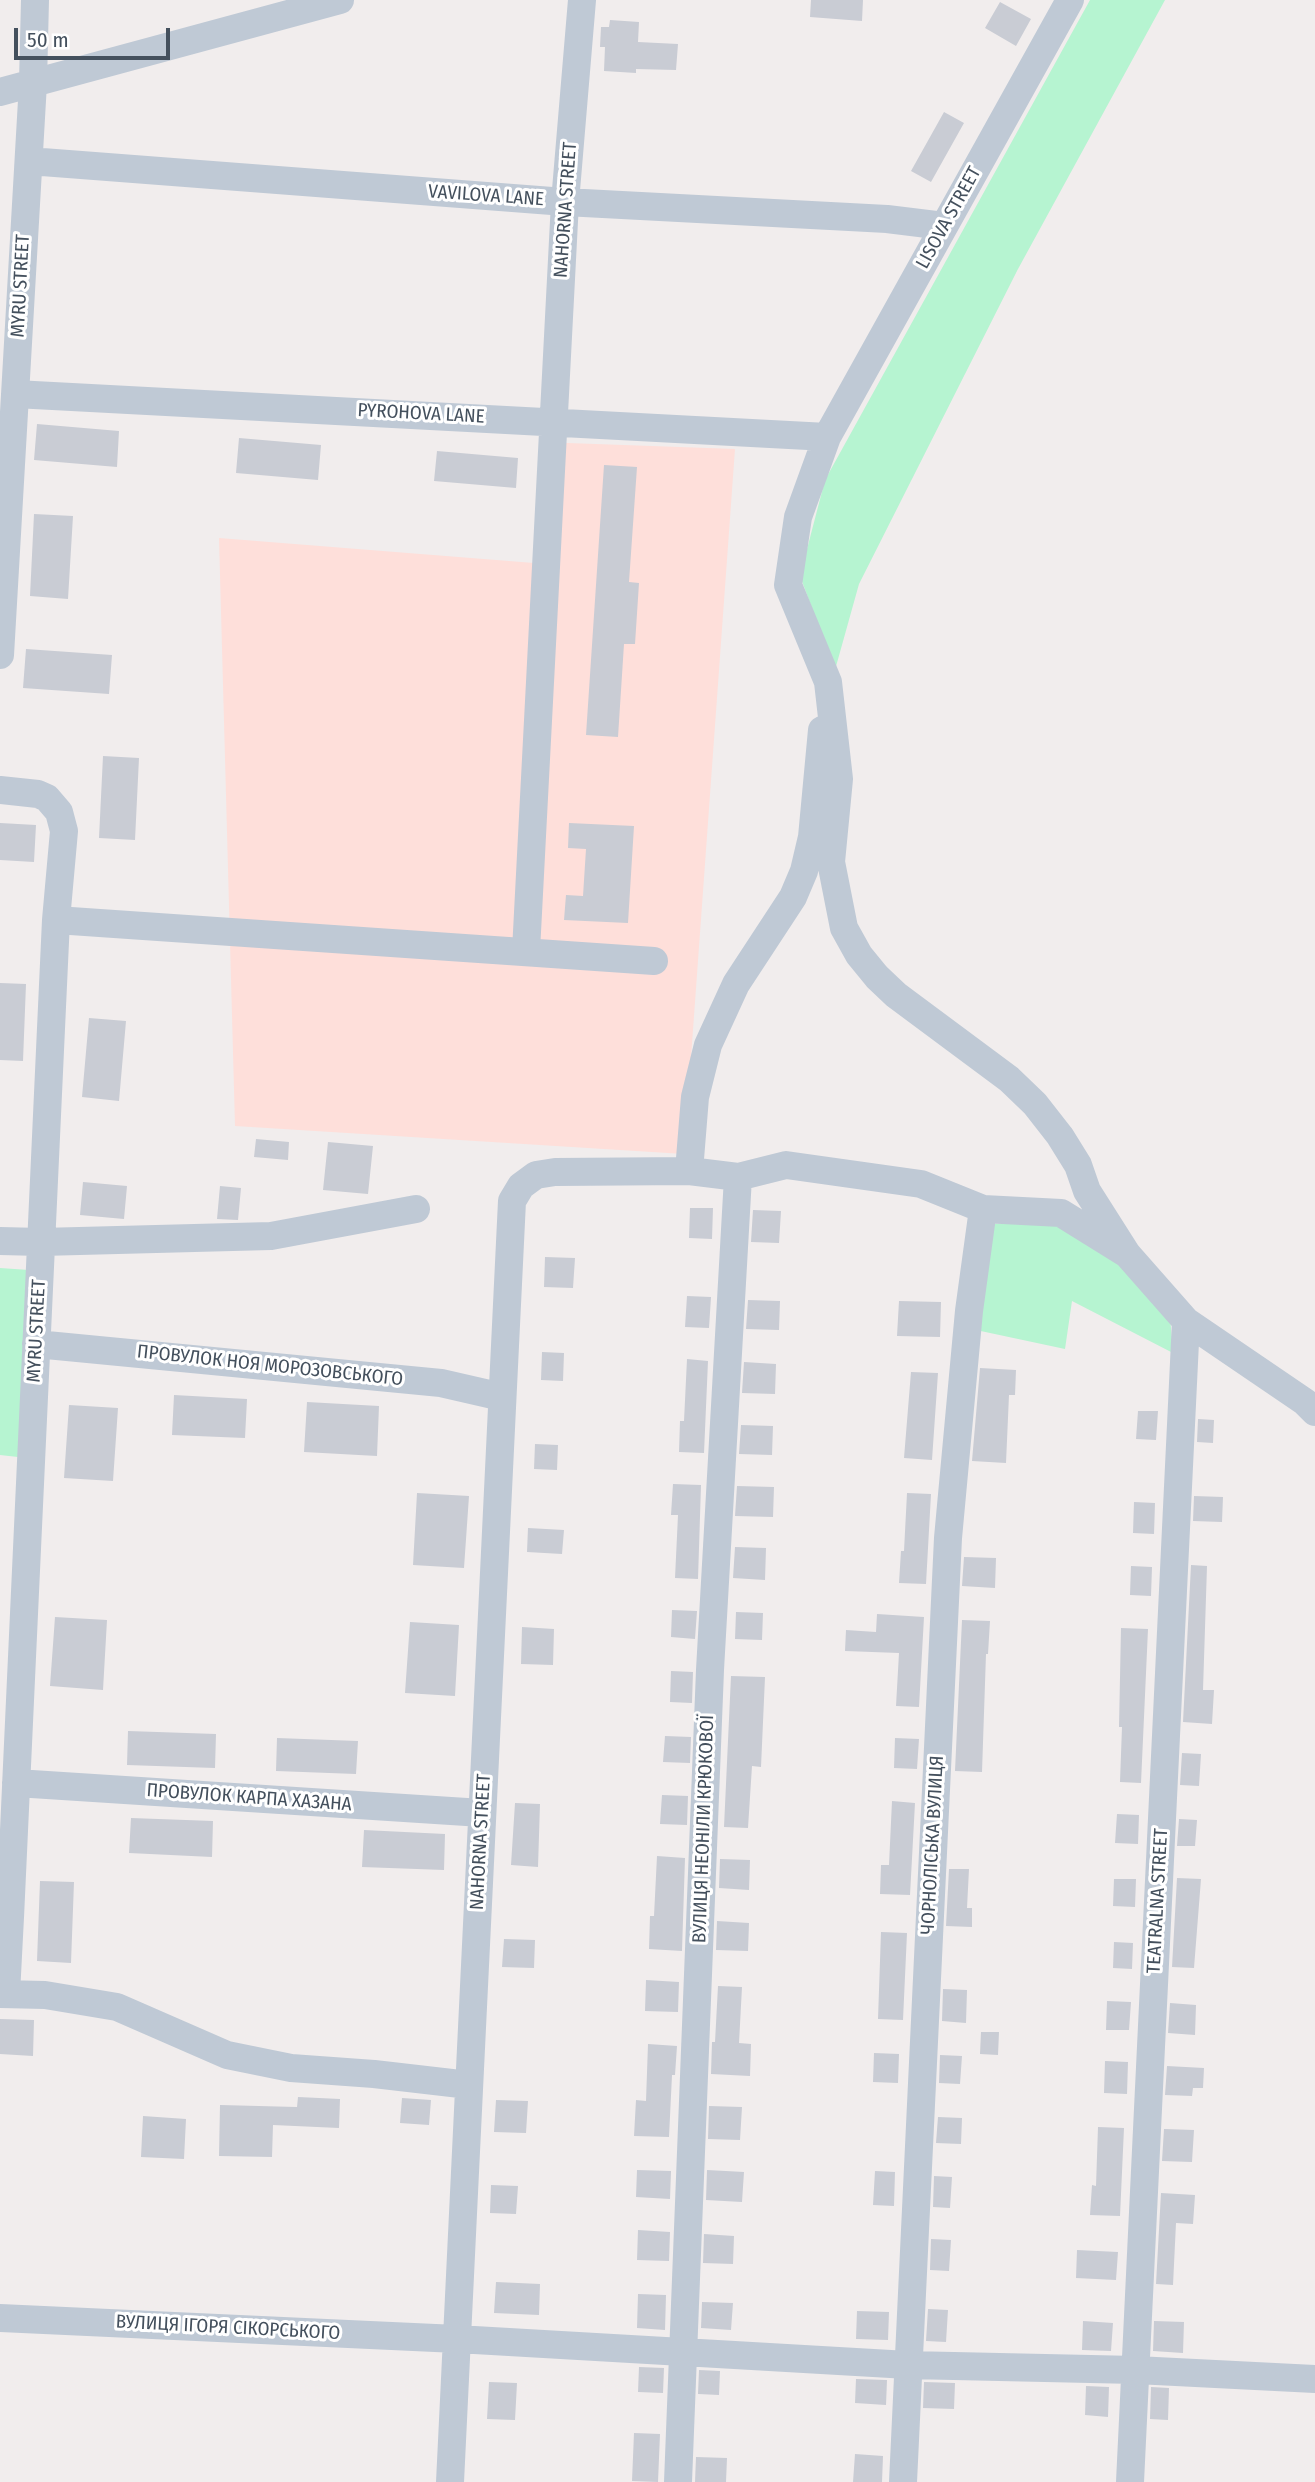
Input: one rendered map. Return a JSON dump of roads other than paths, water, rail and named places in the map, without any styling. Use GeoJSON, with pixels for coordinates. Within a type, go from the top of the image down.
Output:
{"type":"FeatureCollection","features":[{"type":"Feature","properties":{"kind":"street","name":"MYRU STREET"},"geometry":{"type":"LineString","coordinates":[[0,655],[29,161],[35,0]]}},
{"type":"Feature","properties":{"kind":"street"},"geometry":{"type":"LineString","coordinates":[[0,92],[340,0]]}},
{"type":"Feature","properties":{"kind":"street","name":"NAHORNA STREET"},"geometry":{"type":"LineString","coordinates":[[526,951],[565,202],[582,0]]}},
{"type":"Feature","properties":{"kind":"street","name":"LISOVA STREET"},"geometry":{"type":"LineString","coordinates":[[828,682],[788,585],[798,517],[827,437],[1070,0]]}},
{"type":"Feature","properties":{"kind":"street","name":"VAVILOVA LANE"},"geometry":{"type":"LineString","coordinates":[[29,161],[565,202],[887,219],[944,226]]}},
{"type":"Feature","properties":{"kind":"street","name":"PYROHOVA LANE"},"geometry":{"type":"LineString","coordinates":[[15,394],[827,437]]}},
{"type":"Feature","properties":{"kind":"street"},"geometry":{"type":"LineString","coordinates":[[828,682],[812,837],[804,870],[793,897],[736,984],[708,1045],[695,1097],[690,1171],[738,1177],[786,1165],[921,1184],[983,1209],[1061,1213],[1127,1254]]}},
{"type":"Feature","properties":{"kind":"street"},"geometry":{"type":"LineString","coordinates":[[828,682],[839,779],[831,862],[844,928],[859,955],[896,995],[1009,1079],[1035,1104],[1078,1165],[1087,1191],[1127,1254],[1186,1321],[1305,1402],[1315,1412]]}},
{"type":"Feature","properties":{"kind":"street","name":"MYRU STREET"},"geometry":{"type":"LineString","coordinates":[[0,790],[38,794],[47,798],[59,812],[64,831],[56,920],[16,1783],[5,1917],[3,1994]]}},
{"type":"Feature","properties":{"kind":"street"},"geometry":{"type":"LineString","coordinates":[[56,920],[654,961]]}},
{"type":"Feature","properties":{"kind":"street","name":"NAHORNA STREET"},"geometry":{"type":"LineString","coordinates":[[450,2482],[512,1201],[521,1186],[536,1175],[555,1172],[690,1171]]}},
{"type":"Feature","properties":{"kind":"street","name":"ВУЛИЦЯ НЕОНІЛИ КРЮКОВОЇ"},"geometry":{"type":"LineString","coordinates":[[678,2482],[710,1670],[738,1177]]}},
{"type":"Feature","properties":{"kind":"street"},"geometry":{"type":"LineString","coordinates":[[1061,1213],[1076,1201],[1082,1177]]}},
{"type":"Feature","properties":{"kind":"street"},"geometry":{"type":"LineString","coordinates":[[0,1241],[271,1236],[416,1209]]}},
{"type":"Feature","properties":{"kind":"street","name":"ЧОРНОЛІСЬКА ВУЛИЦЯ"},"geometry":{"type":"LineString","coordinates":[[903,2482],[948,1538],[969,1311],[983,1209]]}},
{"type":"Feature","properties":{"kind":"street","name":"TEATRALNA STREET"},"geometry":{"type":"LineString","coordinates":[[1130,2482],[1186,1321]]}},
{"type":"Feature","properties":{"kind":"street","name":"ПРОВУЛОК НОЯ МОРОЗОВСЬКОГО"},"geometry":{"type":"LineString","coordinates":[[36,1344],[441,1383],[502,1397]]}},
{"type":"Feature","properties":{"kind":"street","name":"ПРОВУЛОК КАРПА ХАЗАНА"},"geometry":{"type":"LineString","coordinates":[[16,1783],[482,1813]]}},
{"type":"Feature","properties":{"kind":"street"},"geometry":{"type":"LineString","coordinates":[[3,1994],[45,1995],[117,2007],[227,2055],[292,2068],[469,2085]]}},
{"type":"Feature","properties":{"kind":"street","name":"ВУЛИЦЯ ІГОРЯ СІКОРСЬКОГО"},"geometry":{"type":"LineString","coordinates":[[0,2318],[457,2339],[908,2365],[1136,2370],[1315,2379]]}}]}
